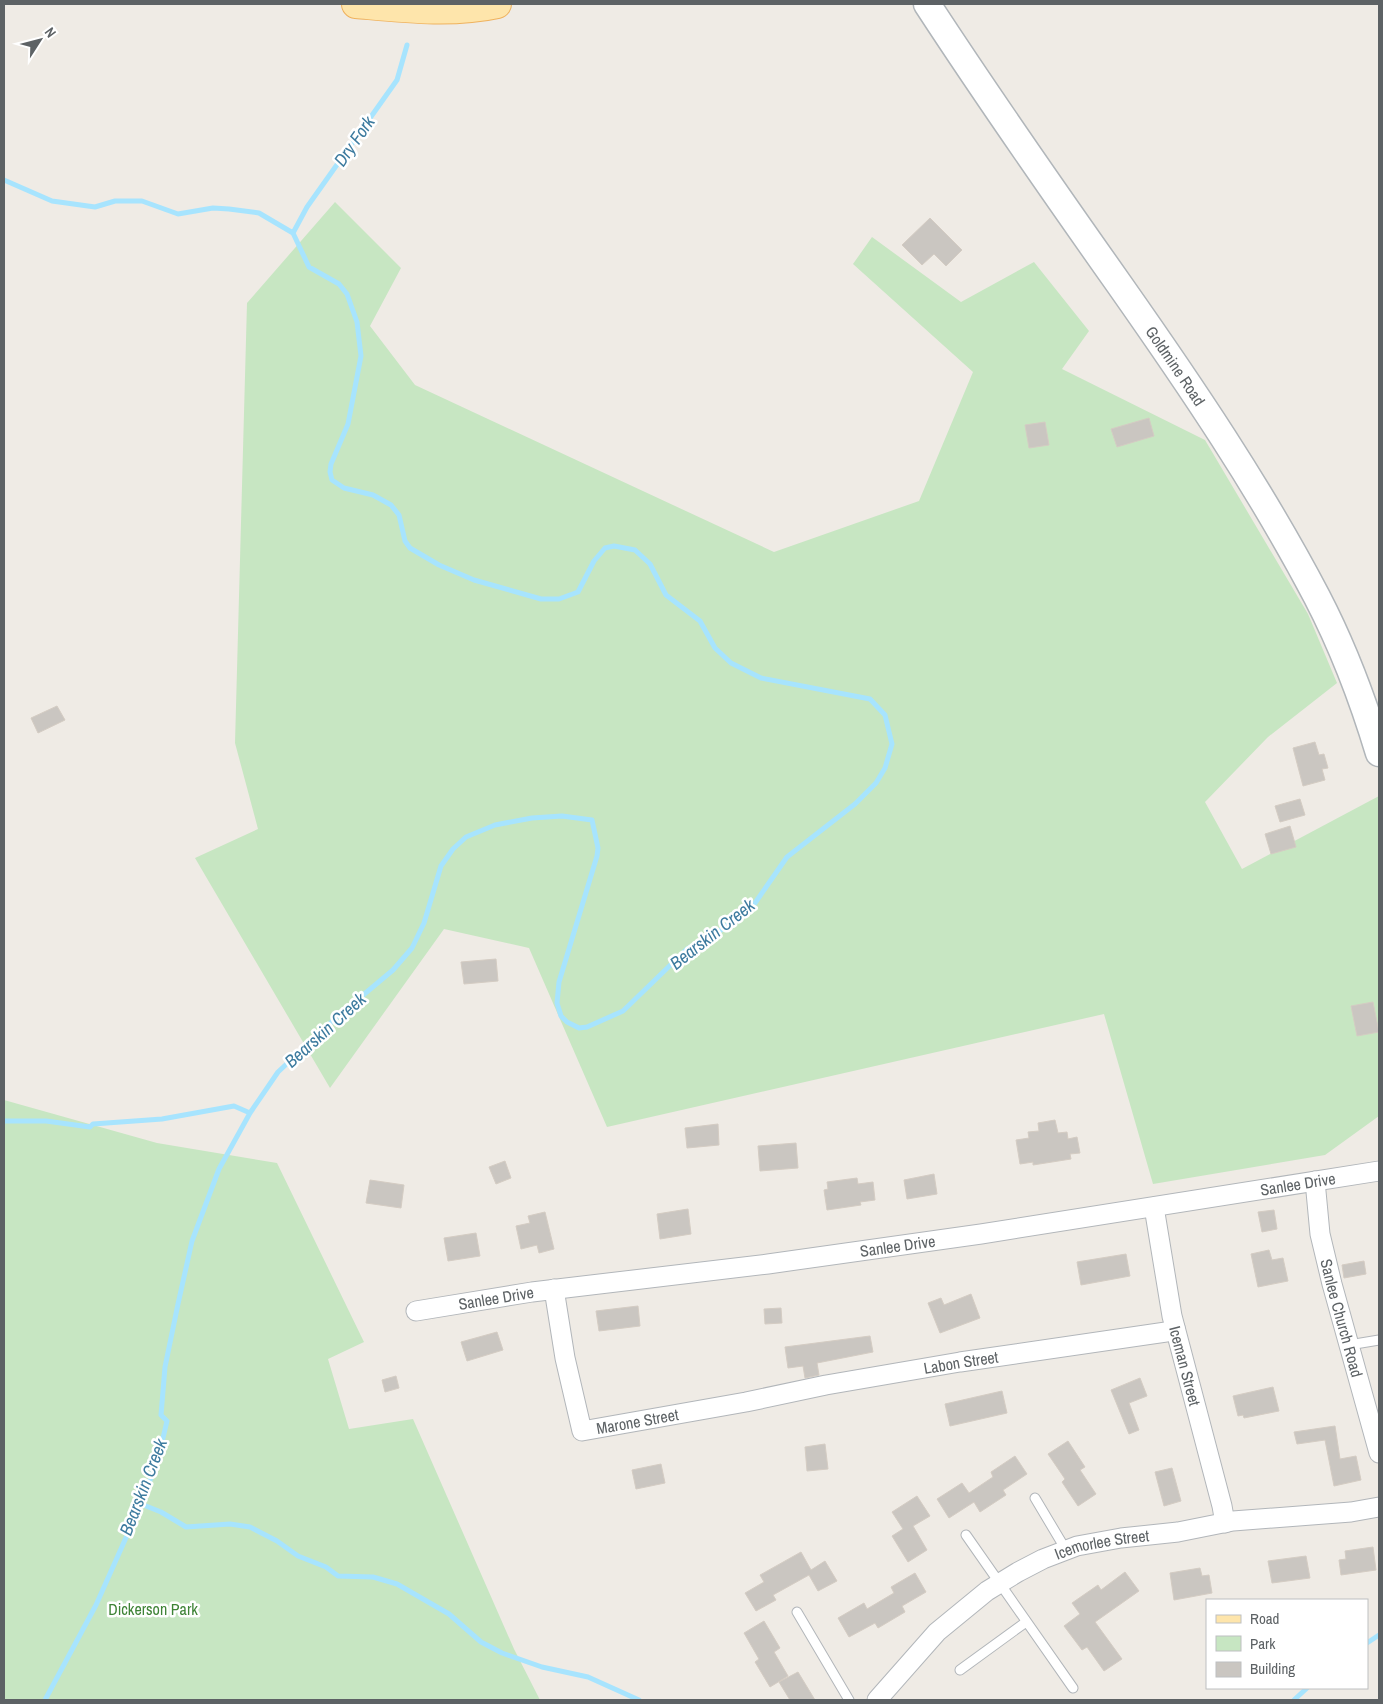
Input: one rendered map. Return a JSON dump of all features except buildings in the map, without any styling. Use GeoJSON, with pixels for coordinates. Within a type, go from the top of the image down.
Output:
{"type":"FeatureCollection","features":[{"type":"Feature","properties":{"kind":"main road"},"geometry":{"type":"LineString","coordinates":[[356,4],[398,8],[442,9],[484,7],[497,4]]}},
{"type":"Feature","properties":{"kind":"main road","name":"Goldmine Road"},"geometry":{"type":"LineString","coordinates":[[927,4],[989,98],[1157,339],[1259,495],[1318,599],[1352,675],[1379,753]]}},
{"type":"Feature","properties":{"kind":"street","name":"Sanlee Drive"},"geometry":{"type":"LineString","coordinates":[[416,1311],[554,1289],[768,1264],[1154,1207],[1379,1171]]}},
{"type":"Feature","properties":{"kind":"street","name":"Sanlee Church Road"},"geometry":{"type":"LineString","coordinates":[[1315,1181],[1320,1234],[1379,1453]]}},
{"type":"Feature","properties":{"kind":"street","name":"Iceman Street"},"geometry":{"type":"LineString","coordinates":[[1154,1207],[1175,1328],[1222,1506],[1224,1523]]}},
{"type":"Feature","properties":{"kind":"street","name":"Marone Street"},"geometry":{"type":"LineString","coordinates":[[554,1289],[565,1358],[582,1431],[746,1402]]}},
{"type":"Feature","properties":{"kind":"street","name":"Labon Street"},"geometry":{"type":"LineString","coordinates":[[746,1402],[826,1385],[960,1362],[1166,1332],[1175,1328]]}},
{"type":"Feature","properties":{"kind":"street","name":"Icemorlee Street"},"geometry":{"type":"LineString","coordinates":[[878,1700],[937,1632],[987,1591],[1035,1563],[1066,1550],[1077,1546],[1121,1538],[1178,1532],[1224,1523],[1352,1512],[1379,1507]]}},
{"type":"Feature","properties":{"kind":"lane"},"geometry":{"type":"LineString","coordinates":[[1349,1345],[1379,1340]]}},
{"type":"Feature","properties":{"kind":"lane"},"geometry":{"type":"LineString","coordinates":[[1035,1498],[1066,1550]]}},
{"type":"Feature","properties":{"kind":"lane"},"geometry":{"type":"LineString","coordinates":[[966,1535],[1073,1688]]}},
{"type":"Feature","properties":{"kind":"lane"},"geometry":{"type":"LineString","coordinates":[[797,1612],[849,1700]]}},
{"type":"Feature","properties":{"kind":"lane"},"geometry":{"type":"LineString","coordinates":[[960,1670],[1026,1622]]}},
{"type":"Feature","properties":{"kind":"green space"},"geometry":{"type":"Polygon","coordinates":[[[335,202],[401,268],[370,326],[415,385],[774,552],[919,501],[973,372],[853,264],[872,237],[961,302],[1034,262],[1089,331],[1062,369],[1205,440],[1308,614],[1337,683],[1268,737],[1205,802],[1242,869],[1379,796],[1379,1116],[1325,1155],[1153,1184],[1104,1014],[607,1127],[529,948],[444,929],[330,1088],[195,858],[258,829],[235,743],[247,303],[335,202]]]}},
{"type":"Feature","properties":{"kind":"green space","name":"Dickerson Park"},"geometry":{"type":"Polygon","coordinates":[[[4,1100],[157,1143],[277,1163],[364,1342],[328,1359],[349,1429],[413,1419],[514,1649],[540,1700],[4,1700],[4,1100]]]}},
{"type":"Feature","properties":{"kind":"waterway","name":"Dry Fork"},"geometry":{"type":"LineString","coordinates":[[293,233],[307,207],[397,80],[407,45]]}},
{"type":"Feature","properties":{"kind":"waterway","name":"Bearskin Creek"},"geometry":{"type":"LineString","coordinates":[[4,180],[52,201],[95,207],[115,201],[142,201],[178,214],[213,208],[259,213],[293,233],[309,267],[339,284],[347,294],[357,322],[361,356],[348,424],[331,464],[332,480],[344,488],[373,495],[391,505],[399,515],[405,541],[410,548],[439,565],[474,580],[541,599],[559,599],[578,592],[594,561],[605,548],[614,546],[635,550],[650,564],[666,595],[700,621],[715,648],[731,663],[761,678],[870,699],[885,715],[892,744],[885,768],[876,783],[855,804],[787,857],[755,903],[721,930],[687,949],[623,1011],[587,1027],[579,1028],[567,1022],[561,1016],[557,1003],[559,982],[597,856],[598,848],[592,820],[562,816],[532,818],[495,825],[466,837],[453,849],[441,866],[424,923],[412,948],[393,970],[337,1017],[278,1072],[250,1113],[219,1169],[192,1241],[178,1304],[165,1367],[161,1415],[167,1421],[158,1459],[141,1504],[96,1605],[45,1700]]}},
{"type":"Feature","properties":{"kind":"waterway"},"geometry":{"type":"LineString","coordinates":[[4,1121],[46,1121],[90,1127],[93,1124],[162,1119],[234,1106],[250,1113]]}},
{"type":"Feature","properties":{"kind":"waterway"},"geometry":{"type":"LineString","coordinates":[[141,1504],[161,1512],[186,1527],[230,1524],[250,1527],[277,1541],[298,1556],[326,1567],[338,1576],[373,1577],[397,1584],[449,1614],[481,1642],[502,1653],[542,1667],[588,1677],[639,1700]]}},
{"type":"Feature","properties":{"kind":"waterway"},"geometry":{"type":"LineString","coordinates":[[1368,1642],[1379,1635]]}},
{"type":"Feature","properties":{"kind":"waterway"},"geometry":{"type":"LineString","coordinates":[[1294,1700],[1306,1689]]}}]}
